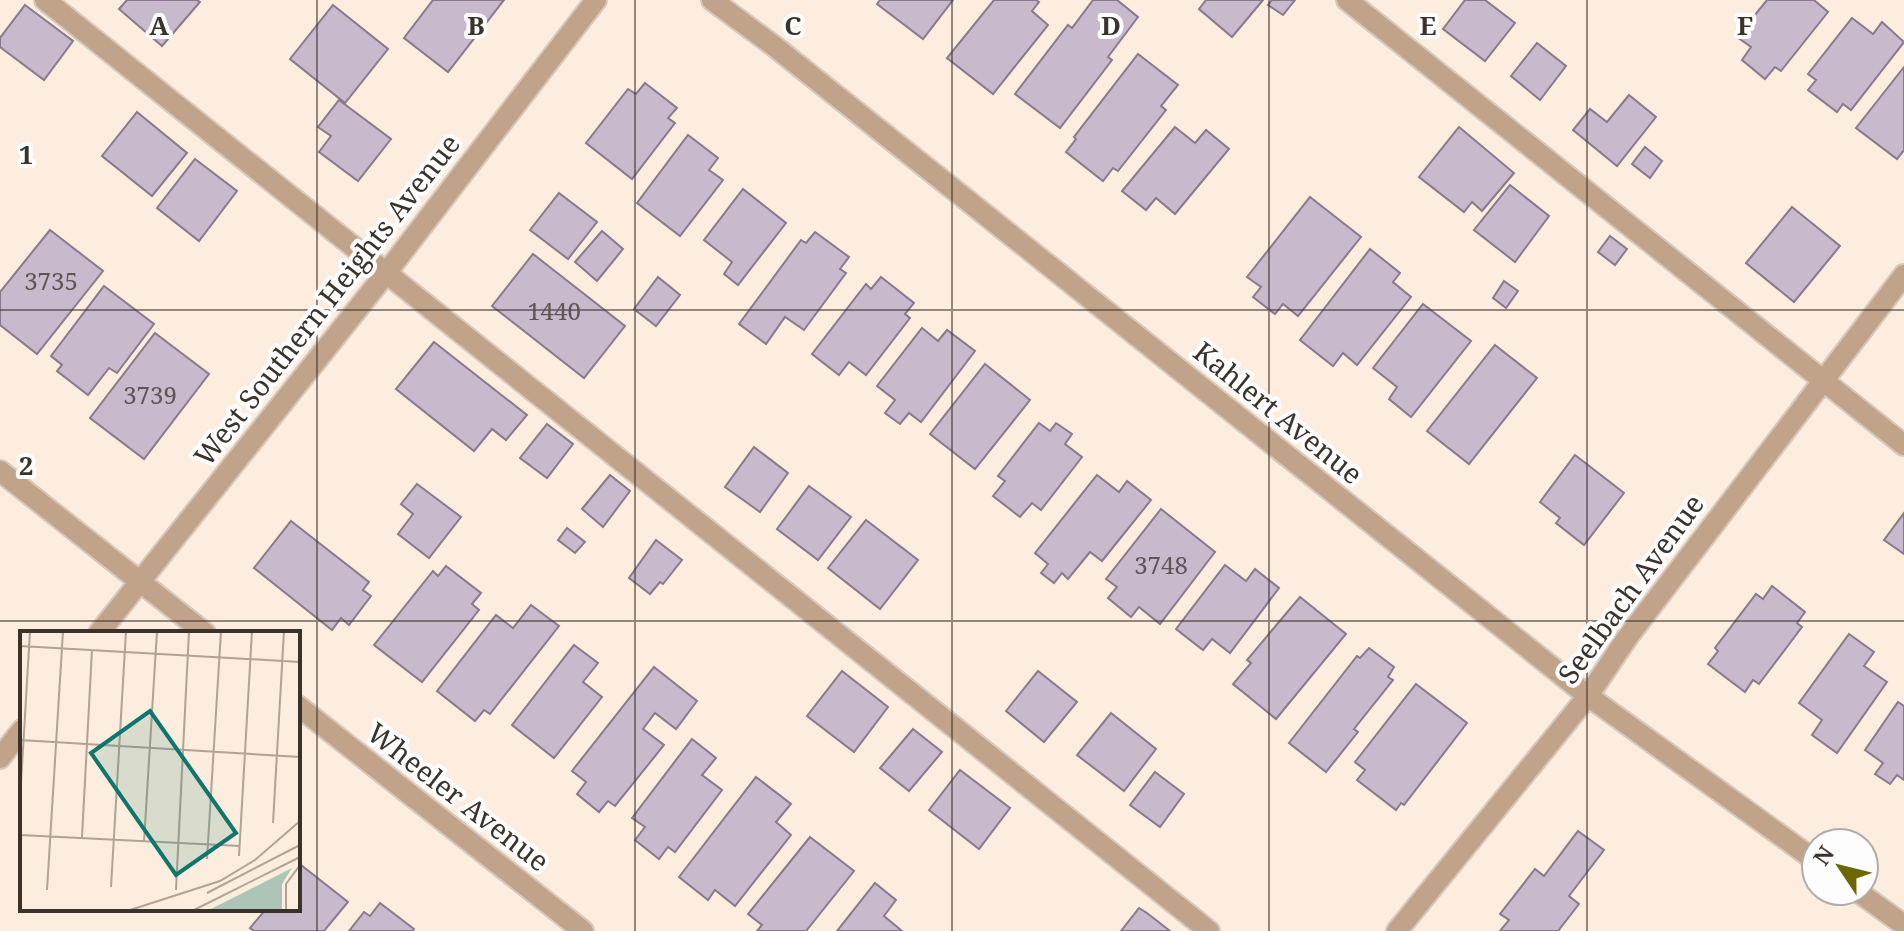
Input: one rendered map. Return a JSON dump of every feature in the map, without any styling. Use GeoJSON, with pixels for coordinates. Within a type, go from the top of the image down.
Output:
{"type":"FeatureCollection","features":[{"type":"Feature","properties":{"kind":"street"},"geometry":{"type":"LineString","coordinates":[[45,0],[1209,931]]}},
{"type":"Feature","properties":{"kind":"street","name":"West Southern Heights Avenue"},"geometry":{"type":"LineString","coordinates":[[101,631],[387,272],[596,0]]}},
{"type":"Feature","properties":{"kind":"street","name":"Kahlert Avenue"},"geometry":{"type":"LineString","coordinates":[[712,0],[799,66],[1588,696],[1800,849]]}},
{"type":"Feature","properties":{"kind":"street"},"geometry":{"type":"LineString","coordinates":[[1347,0],[1904,445]]}},
{"type":"Feature","properties":{"kind":"street","name":"Seelbach Avenue"},"geometry":{"type":"LineString","coordinates":[[1397,931],[1588,696],[1627,638],[1904,275]]}},
{"type":"Feature","properties":{"kind":"street"},"geometry":{"type":"LineString","coordinates":[[0,471],[202,631]]}},
{"type":"Feature","properties":{"kind":"street","name":"Wheeler Avenue"},"geometry":{"type":"LineString","coordinates":[[300,708],[583,931]]}},
{"type":"Feature","properties":{"kind":"street"},"geometry":{"type":"LineString","coordinates":[[0,758],[20,733]]}},
{"type":"Feature","properties":{"kind":"street"},"geometry":{"type":"LineString","coordinates":[[1879,907],[1904,925]]}},
{"type":"Feature","properties":{"kind":"building"},"geometry":{"type":"Polygon","coordinates":[[[127,0],[200,2],[162,46],[119,9],[127,0]]]}},
{"type":"Feature","properties":{"kind":"building"},"geometry":{"type":"Polygon","coordinates":[[[433,0],[504,0],[448,72],[404,38],[433,0]]]}},
{"type":"Feature","properties":{"kind":"building"},"geometry":{"type":"Polygon","coordinates":[[[880,0],[953,0],[923,39],[877,4],[880,0]]]}},
{"type":"Feature","properties":{"kind":"building"},"geometry":{"type":"Polygon","coordinates":[[[994,0],[1036,0],[1039,2],[1032,11],[1048,25],[993,94],[947,58],[994,0]]]}},
{"type":"Feature","properties":{"kind":"building"},"geometry":{"type":"Polygon","coordinates":[[[1093,0],[1117,0],[1138,17],[1108,57],[1112,60],[1060,128],[1015,94],[1068,25],[1072,28],[1093,0]]]}},
{"type":"Feature","properties":{"kind":"building"},"geometry":{"type":"Polygon","coordinates":[[[1206,0],[1263,0],[1232,37],[1199,9],[1206,0]]]}},
{"type":"Feature","properties":{"kind":"building"},"geometry":{"type":"Polygon","coordinates":[[[1272,0],[1295,0],[1283,15],[1268,5],[1272,0]]]}},
{"type":"Feature","properties":{"kind":"building"},"geometry":{"type":"Polygon","coordinates":[[[1465,0],[1485,0],[1515,23],[1485,61],[1443,29],[1465,0]]]}},
{"type":"Feature","properties":{"kind":"building"},"geometry":{"type":"Polygon","coordinates":[[[1767,0],[1814,0],[1828,12],[1781,71],[1775,67],[1765,79],[1742,60],[1751,47],[1737,37],[1767,0]]]}},
{"type":"Feature","properties":{"kind":"building"},"geometry":{"type":"Polygon","coordinates":[[[25,5],[73,41],[44,80],[0,47],[0,38],[25,5]]]}},
{"type":"Feature","properties":{"kind":"building"},"geometry":{"type":"Polygon","coordinates":[[[333,5],[388,49],[345,103],[290,59],[333,5]]]}},
{"type":"Feature","properties":{"kind":"building"},"geometry":{"type":"Polygon","coordinates":[[[1852,18],[1873,34],[1882,22],[1904,42],[1851,110],[1843,104],[1837,112],[1808,90],[1816,80],[1808,74],[1852,18]]]}},
{"type":"Feature","properties":{"kind":"building"},"geometry":{"type":"Polygon","coordinates":[[[1537,43],[1566,66],[1540,100],[1511,76],[1537,43]]]}},
{"type":"Feature","properties":{"kind":"building"},"geometry":{"type":"Polygon","coordinates":[[[1138,54],[1178,85],[1161,106],[1166,110],[1118,171],[1113,168],[1103,181],[1066,152],[1076,139],[1074,137],[1138,54]]]}},
{"type":"Feature","properties":{"kind":"building"},"geometry":{"type":"Polygon","coordinates":[[[1904,67],[1904,150],[1897,159],[1856,128],[1904,67]]]}},
{"type":"Feature","properties":{"kind":"building"},"geometry":{"type":"Polygon","coordinates":[[[645,83],[677,108],[668,118],[675,123],[632,179],[586,143],[628,89],[636,94],[645,83]]]}},
{"type":"Feature","properties":{"kind":"building"},"geometry":{"type":"Polygon","coordinates":[[[1629,95],[1656,117],[1617,166],[1573,130],[1590,109],[1607,122],[1629,95]]]}},
{"type":"Feature","properties":{"kind":"building"},"geometry":{"type":"Polygon","coordinates":[[[339,100],[391,139],[358,181],[319,152],[331,136],[318,127],[339,100]]]}},
{"type":"Feature","properties":{"kind":"building"},"geometry":{"type":"Polygon","coordinates":[[[137,112],[187,153],[152,196],[102,156],[137,112]]]}},
{"type":"Feature","properties":{"kind":"building"},"geometry":{"type":"Polygon","coordinates":[[[1175,127],[1195,143],[1206,130],[1229,149],[1175,214],[1156,198],[1146,210],[1122,191],[1175,127]]]}},
{"type":"Feature","properties":{"kind":"building"},"geometry":{"type":"Polygon","coordinates":[[[1459,127],[1514,173],[1482,211],[1472,202],[1464,212],[1419,177],[1459,127]]]}},
{"type":"Feature","properties":{"kind":"building"},"geometry":{"type":"Polygon","coordinates":[[[688,135],[718,158],[709,170],[723,180],[680,236],[637,203],[688,135]]]}},
{"type":"Feature","properties":{"kind":"building"},"geometry":{"type":"Polygon","coordinates":[[[1645,147],[1662,161],[1650,178],[1632,164],[1645,147]]]}},
{"type":"Feature","properties":{"kind":"building"},"geometry":{"type":"Polygon","coordinates":[[[195,159],[237,191],[199,241],[157,208],[195,159]]]}},
{"type":"Feature","properties":{"kind":"building"},"geometry":{"type":"Polygon","coordinates":[[[1510,185],[1549,216],[1515,262],[1474,230],[1510,185]]]}},
{"type":"Feature","properties":{"kind":"building"},"geometry":{"type":"Polygon","coordinates":[[[743,189],[786,223],[738,285],[724,274],[732,262],[704,240],[743,189]]]}},
{"type":"Feature","properties":{"kind":"building"},"geometry":{"type":"Polygon","coordinates":[[[559,193],[597,222],[568,259],[530,230],[559,193]]]}},
{"type":"Feature","properties":{"kind":"building"},"geometry":{"type":"Polygon","coordinates":[[[1310,197],[1361,237],[1298,316],[1283,304],[1275,314],[1253,297],[1261,287],[1247,277],[1310,197]]]}},
{"type":"Feature","properties":{"kind":"building"},"geometry":{"type":"Polygon","coordinates":[[[1792,207],[1840,246],[1794,302],[1746,263],[1792,207]]]}},
{"type":"Feature","properties":{"kind":"building"},"geometry":{"type":"Polygon","coordinates":[[[50,230],[103,271],[37,354],[0,325],[0,292],[50,230]]]}},
{"type":"Feature","properties":{"kind":"building"},"geometry":{"type":"Polygon","coordinates":[[[602,231],[623,249],[597,281],[575,262],[602,231]]]}},
{"type":"Feature","properties":{"kind":"building"},"geometry":{"type":"Polygon","coordinates":[[[815,232],[849,257],[840,269],[846,273],[804,330],[785,317],[766,344],[739,324],[801,240],[806,243],[815,232]]]}},
{"type":"Feature","properties":{"kind":"building"},"geometry":{"type":"Polygon","coordinates":[[[1610,236],[1627,249],[1615,265],[1598,252],[1610,236]]]}},
{"type":"Feature","properties":{"kind":"building"},"geometry":{"type":"Polygon","coordinates":[[[1370,249],[1400,273],[1393,282],[1411,297],[1357,365],[1343,353],[1333,366],[1300,340],[1370,249]]]}},
{"type":"Feature","properties":{"kind":"building"},"geometry":{"type":"Polygon","coordinates":[[[533,254],[625,326],[584,378],[492,306],[533,254]]]}},
{"type":"Feature","properties":{"kind":"building"},"geometry":{"type":"Polygon","coordinates":[[[658,277],[680,295],[656,326],[634,309],[658,277]]]}},
{"type":"Feature","properties":{"kind":"building"},"geometry":{"type":"Polygon","coordinates":[[[881,277],[914,303],[905,314],[910,318],[866,375],[849,362],[839,375],[812,354],[866,284],[871,289],[881,277]]]}},
{"type":"Feature","properties":{"kind":"building"},"geometry":{"type":"Polygon","coordinates":[[[1504,281],[1518,291],[1506,308],[1493,298],[1504,281]]]}},
{"type":"Feature","properties":{"kind":"building"},"geometry":{"type":"Polygon","coordinates":[[[104,286],[154,324],[117,373],[109,368],[88,395],[57,371],[62,365],[51,356],[104,286]]]}},
{"type":"Feature","properties":{"kind":"building"},"geometry":{"type":"Polygon","coordinates":[[[1423,304],[1471,341],[1411,417],[1389,399],[1397,387],[1373,368],[1423,304]]]}},
{"type":"Feature","properties":{"kind":"building"},"geometry":{"type":"Polygon","coordinates":[[[922,328],[938,341],[947,330],[975,351],[921,422],[909,413],[900,424],[885,413],[895,400],[877,386],[922,328]]]}},
{"type":"Feature","properties":{"kind":"building"},"geometry":{"type":"Polygon","coordinates":[[[155,333],[209,374],[144,459],[90,418],[155,333]]]}},
{"type":"Feature","properties":{"kind":"building"},"geometry":{"type":"Polygon","coordinates":[[[434,342],[527,415],[506,440],[492,429],[474,451],[396,389],[434,342]]]}},
{"type":"Feature","properties":{"kind":"building"},"geometry":{"type":"Polygon","coordinates":[[[1495,345],[1537,378],[1469,464],[1427,431],[1495,345]]]}},
{"type":"Feature","properties":{"kind":"building"},"geometry":{"type":"Polygon","coordinates":[[[985,364],[1030,400],[975,469],[930,434],[985,364]]]}},
{"type":"Feature","properties":{"kind":"building"},"geometry":{"type":"Polygon","coordinates":[[[1039,423],[1050,431],[1056,423],[1072,434],[1065,444],[1082,457],[1041,510],[1032,503],[1020,517],[993,496],[1005,481],[998,476],[1039,423]]]}},
{"type":"Feature","properties":{"kind":"building"},"geometry":{"type":"Polygon","coordinates":[[[547,424],[573,444],[547,478],[520,458],[547,424]]]}},
{"type":"Feature","properties":{"kind":"building"},"geometry":{"type":"Polygon","coordinates":[[[754,447],[788,473],[760,512],[725,487],[754,447]]]}},
{"type":"Feature","properties":{"kind":"building"},"geometry":{"type":"Polygon","coordinates":[[[1575,455],[1624,493],[1584,545],[1556,523],[1560,518],[1540,502],[1575,455]]]}},
{"type":"Feature","properties":{"kind":"building"},"geometry":{"type":"Polygon","coordinates":[[[610,475],[630,491],[603,527],[582,509],[610,475]]]}},
{"type":"Feature","properties":{"kind":"building"},"geometry":{"type":"Polygon","coordinates":[[[1097,475],[1119,492],[1127,481],[1151,500],[1102,561],[1090,552],[1068,579],[1062,573],[1054,583],[1041,573],[1048,564],[1035,553],[1097,475]]]}},
{"type":"Feature","properties":{"kind":"building"},"geometry":{"type":"Polygon","coordinates":[[[417,484],[461,517],[429,558],[398,534],[413,514],[401,504],[417,484]]]}},
{"type":"Feature","properties":{"kind":"building"},"geometry":{"type":"Polygon","coordinates":[[[809,486],[851,517],[818,560],[777,529],[809,486]]]}},
{"type":"Feature","properties":{"kind":"building"},"geometry":{"type":"Polygon","coordinates":[[[1161,509],[1215,552],[1160,624],[1139,607],[1131,617],[1108,598],[1117,587],[1106,579],[1161,509]]]}},
{"type":"Feature","properties":{"kind":"building"},"geometry":{"type":"Polygon","coordinates":[[[1904,513],[1904,554],[1884,540],[1904,513]]]}},
{"type":"Feature","properties":{"kind":"building"},"geometry":{"type":"Polygon","coordinates":[[[866,520],[918,560],[880,609],[828,568],[866,520]]]}},
{"type":"Feature","properties":{"kind":"building"},"geometry":{"type":"Polygon","coordinates":[[[291,521],[369,582],[363,590],[371,596],[349,625],[341,618],[332,630],[254,568],[291,521]]]}},
{"type":"Feature","properties":{"kind":"building"},"geometry":{"type":"Polygon","coordinates":[[[567,528],[585,542],[575,553],[558,540],[567,528]]]}},
{"type":"Feature","properties":{"kind":"building"},"geometry":{"type":"Polygon","coordinates":[[[656,540],[682,560],[663,584],[660,582],[650,594],[629,578],[656,540]]]}},
{"type":"Feature","properties":{"kind":"building"},"geometry":{"type":"Polygon","coordinates":[[[1225,565],[1246,581],[1255,569],[1279,588],[1230,653],[1212,639],[1203,650],[1176,629],[1225,565]]]}},
{"type":"Feature","properties":{"kind":"building"},"geometry":{"type":"Polygon","coordinates":[[[446,566],[481,593],[472,604],[479,610],[422,682],[374,645],[433,571],[438,576],[446,566]]]}},
{"type":"Feature","properties":{"kind":"building"},"geometry":{"type":"Polygon","coordinates":[[[1772,586],[1805,612],[1797,623],[1802,627],[1759,684],[1753,680],[1745,692],[1708,664],[1718,651],[1715,648],[1756,594],[1763,599],[1772,586]]]}},
{"type":"Feature","properties":{"kind":"building"},"geometry":{"type":"Polygon","coordinates":[[[1300,597],[1346,634],[1276,719],[1233,684],[1251,663],[1247,660],[1300,597]]]}},
{"type":"Feature","properties":{"kind":"building"},"geometry":{"type":"Polygon","coordinates":[[[531,605],[559,626],[490,714],[484,710],[475,721],[437,691],[496,615],[513,628],[531,605]]]}},
{"type":"Feature","properties":{"kind":"building"},"geometry":{"type":"Polygon","coordinates":[[[1849,634],[1874,652],[1864,666],[1887,682],[1837,753],[1812,735],[1822,720],[1799,703],[1849,634]]]}},
{"type":"Feature","properties":{"kind":"building"},"geometry":{"type":"Polygon","coordinates":[[[574,645],[598,663],[583,682],[602,697],[554,758],[512,725],[574,645]]]}},
{"type":"Feature","properties":{"kind":"building"},"geometry":{"type":"Polygon","coordinates":[[[1369,648],[1394,667],[1388,677],[1393,680],[1354,729],[1358,732],[1326,772],[1289,743],[1357,656],[1360,658],[1369,648]]]}},
{"type":"Feature","properties":{"kind":"building"},"geometry":{"type":"Polygon","coordinates":[[[654,667],[697,701],[676,729],[655,713],[643,729],[664,745],[615,806],[608,801],[599,812],[577,794],[586,782],[572,771],[654,667]]]}},
{"type":"Feature","properties":{"kind":"building"},"geometry":{"type":"Polygon","coordinates":[[[842,671],[888,707],[854,752],[807,716],[842,671]]]}},
{"type":"Feature","properties":{"kind":"building"},"geometry":{"type":"Polygon","coordinates":[[[1038,671],[1077,702],[1044,742],[1006,711],[1038,671]]]}},
{"type":"Feature","properties":{"kind":"building"},"geometry":{"type":"Polygon","coordinates":[[[1416,684],[1467,723],[1404,805],[1401,803],[1396,810],[1357,780],[1365,770],[1355,762],[1416,684]]]}},
{"type":"Feature","properties":{"kind":"building"},"geometry":{"type":"Polygon","coordinates":[[[1898,702],[1904,706],[1904,780],[1897,775],[1890,784],[1875,774],[1883,763],[1865,750],[1898,702]]]}},
{"type":"Feature","properties":{"kind":"building"},"geometry":{"type":"Polygon","coordinates":[[[1111,713],[1156,749],[1124,791],[1077,755],[1111,713]]]}},
{"type":"Feature","properties":{"kind":"building"},"geometry":{"type":"Polygon","coordinates":[[[913,729],[942,752],[909,791],[880,768],[913,729]]]}},
{"type":"Feature","properties":{"kind":"building"},"geometry":{"type":"Polygon","coordinates":[[[692,739],[716,758],[702,775],[722,790],[675,852],[668,847],[659,859],[635,840],[645,827],[632,818],[692,739]]]}},
{"type":"Feature","properties":{"kind":"building"},"geometry":{"type":"Polygon","coordinates":[[[960,770],[1010,808],[979,849],[929,810],[960,770]]]}},
{"type":"Feature","properties":{"kind":"building"},"geometry":{"type":"Polygon","coordinates":[[[1155,772],[1184,794],[1160,827],[1130,805],[1155,772]]]}},
{"type":"Feature","properties":{"kind":"building"},"geometry":{"type":"Polygon","coordinates":[[[756,777],[791,804],[776,822],[791,835],[735,906],[715,890],[708,900],[679,877],[756,777]]]}},
{"type":"Feature","properties":{"kind":"building"},"geometry":{"type":"Polygon","coordinates":[[[1578,831],[1604,850],[1569,896],[1579,904],[1558,931],[1500,931],[1509,920],[1500,914],[1535,869],[1544,876],[1578,831]]]}},
{"type":"Feature","properties":{"kind":"building"},"geometry":{"type":"Polygon","coordinates":[[[810,837],[854,871],[806,931],[757,931],[762,925],[748,914],[810,837]]]}},
{"type":"Feature","properties":{"kind":"building"},"geometry":{"type":"Polygon","coordinates":[[[300,866],[348,902],[324,931],[254,931],[250,928],[264,911],[300,911],[300,866]]]}},
{"type":"Feature","properties":{"kind":"building"},"geometry":{"type":"Polygon","coordinates":[[[875,883],[896,900],[884,916],[902,931],[837,931],[875,883]]]}},
{"type":"Feature","properties":{"kind":"building"},"geometry":{"type":"Polygon","coordinates":[[[380,903],[413,931],[349,931],[364,912],[370,916],[380,903]]]}},
{"type":"Feature","properties":{"kind":"building"},"geometry":{"type":"Polygon","coordinates":[[[1139,908],[1147,913],[1170,931],[1121,931],[1139,908]]]}}]}
